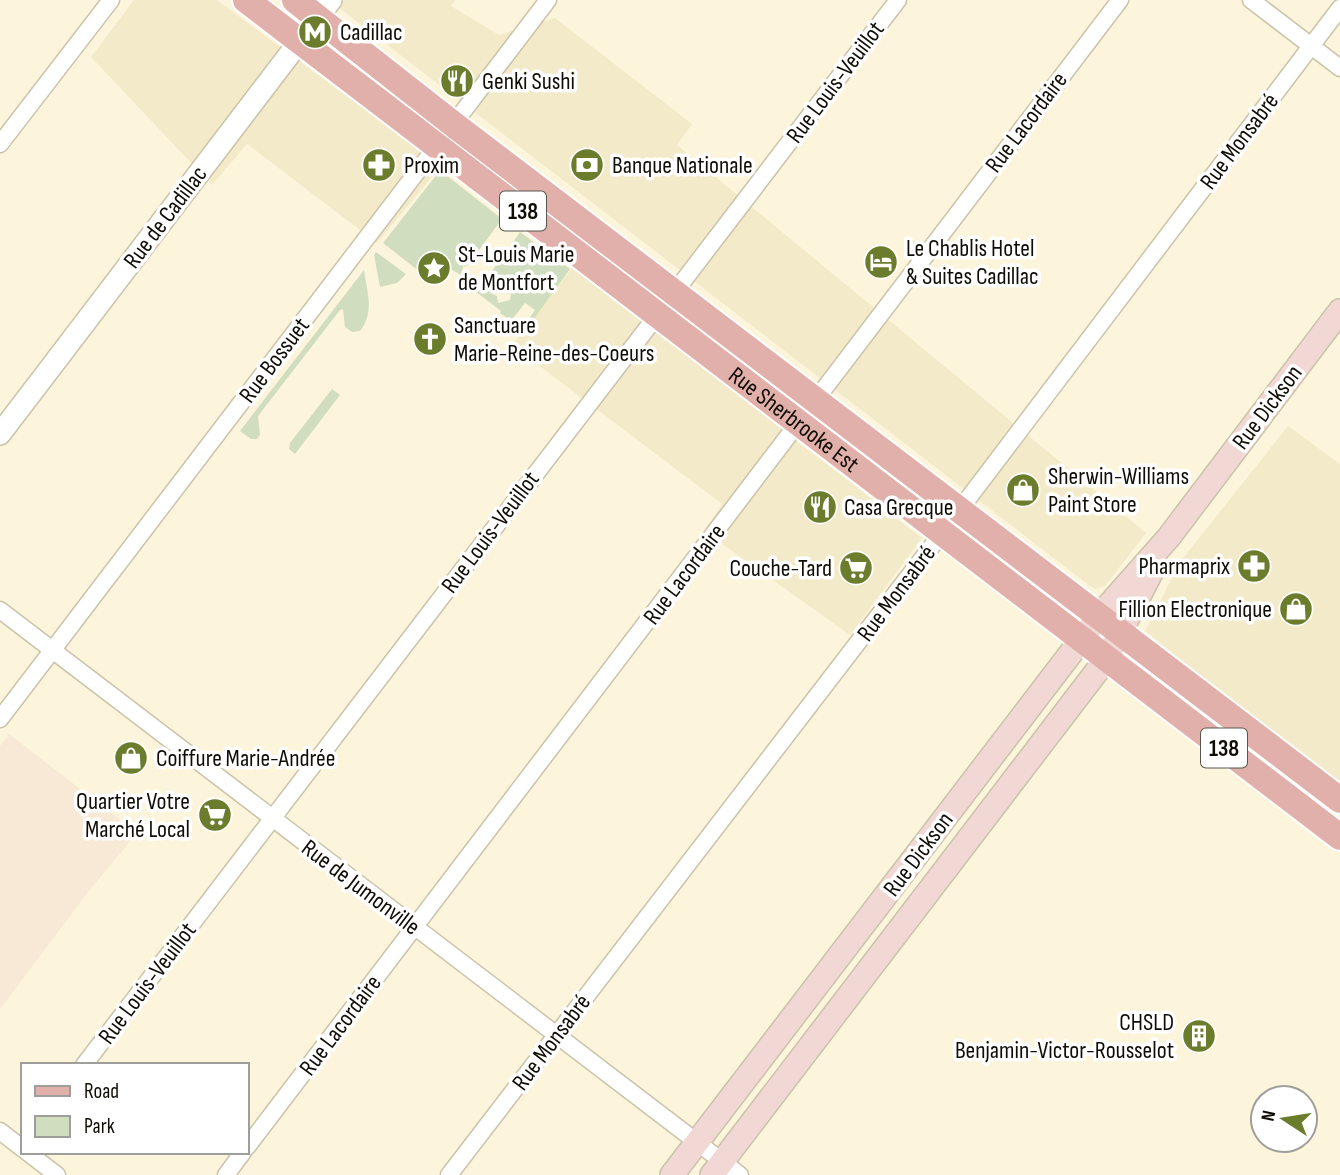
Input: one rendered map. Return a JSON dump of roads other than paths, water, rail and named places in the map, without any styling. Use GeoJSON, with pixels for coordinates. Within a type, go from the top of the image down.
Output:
{"type":"FeatureCollection","features":[{"type":"Feature","properties":{"kind":"main road","name":"Rue Sherbrooke Est"},"geometry":{"type":"LineString","coordinates":[[246,0],[1340,837]]}},
{"type":"Feature","properties":{"kind":"main road","name":"Rue Sherbrooke Est"},"geometry":{"type":"LineString","coordinates":[[295,0],[325,9],[453,124],[1340,800]]}},
{"type":"Feature","properties":{"kind":"main road","name":"Rue Dickson"},"geometry":{"type":"LineString","coordinates":[[672,1175],[1082,638],[1168,537],[1340,311]]}},
{"type":"Feature","properties":{"kind":"main road","name":"Rue Dickson"},"geometry":{"type":"LineString","coordinates":[[725,1171],[1107,658],[1168,537]]}},
{"type":"Feature","properties":{"kind":"street"},"geometry":{"type":"LineString","coordinates":[[0,144],[111,0]]}},
{"type":"Feature","properties":{"kind":"street","name":"Rue Bossuet"},"geometry":{"type":"LineString","coordinates":[[0,719],[548,0]]}},
{"type":"Feature","properties":{"kind":"street","name":"Rue Louis-Veuillot"},"geometry":{"type":"LineString","coordinates":[[86,1063],[898,0]]}},
{"type":"Feature","properties":{"kind":"street","name":"Rue Lacordaire"},"geometry":{"type":"LineString","coordinates":[[248,1146],[1120,0]]}},
{"type":"Feature","properties":{"kind":"street"},"geometry":{"type":"LineString","coordinates":[[1251,0],[1340,68]]}},
{"type":"Feature","properties":{"kind":"street","name":"Rue Monsabré"},"geometry":{"type":"LineString","coordinates":[[449,1175],[942,533],[1340,8]]}},
{"type":"Feature","properties":{"kind":"street","name":"Rue de Cadillac"},"geometry":{"type":"LineString","coordinates":[[0,434],[325,9]]}},
{"type":"Feature","properties":{"kind":"street","name":"Rue de Jumonville"},"geometry":{"type":"LineString","coordinates":[[0,610],[697,1142],[725,1171]]}},
{"type":"Feature","properties":{"kind":"street"},"geometry":{"type":"LineString","coordinates":[[0,1131],[21,1147]]}},
{"type":"Feature","properties":{"kind":"street"},"geometry":{"type":"LineString","coordinates":[[31,1154],[57,1175]]}},
{"type":"Feature","properties":{"kind":"street"},"geometry":{"type":"LineString","coordinates":[[226,1175],[242,1154]]}},
{"type":"Feature","properties":{"kind":"place","name":"Cadillac"},"geometry":{"type":"Point","coordinates":[315,32]}},
{"type":"Feature","properties":{"kind":"place","name":"Genki Sushi"},"geometry":{"type":"Point","coordinates":[457,81]}},
{"type":"Feature","properties":{"kind":"place","name":"Proxim"},"geometry":{"type":"Point","coordinates":[379,165]}},
{"type":"Feature","properties":{"kind":"place","name":"Banque Nationale"},"geometry":{"type":"Point","coordinates":[587,165]}},
{"type":"Feature","properties":{"kind":"place","name":"Le Chablis Hotel & Suites Cadillac"},"geometry":{"type":"Point","coordinates":[881,262]}},
{"type":"Feature","properties":{"kind":"place","name":"St-Louis Marie de Montfort"},"geometry":{"type":"Point","coordinates":[434,268]}},
{"type":"Feature","properties":{"kind":"place","name":"Sanctuare Marie-Reine-des-Coeurs"},"geometry":{"type":"Point","coordinates":[430,339]}},
{"type":"Feature","properties":{"kind":"place","name":"Sherwin-Williams Paint Store"},"geometry":{"type":"Point","coordinates":[1023,490]}},
{"type":"Feature","properties":{"kind":"place","name":"Casa Grecque"},"geometry":{"type":"Point","coordinates":[820,507]}},
{"type":"Feature","properties":{"kind":"place","name":"Pharmaprix"},"geometry":{"type":"Point","coordinates":[1254,566]}},
{"type":"Feature","properties":{"kind":"place","name":"Couche-Tard"},"geometry":{"type":"Point","coordinates":[856,568]}},
{"type":"Feature","properties":{"kind":"place","name":"Fillion Electronique"},"geometry":{"type":"Point","coordinates":[1296,609]}},
{"type":"Feature","properties":{"kind":"place","name":"Coiffure Marie-Andrée"},"geometry":{"type":"Point","coordinates":[131,758]}},
{"type":"Feature","properties":{"kind":"place","name":"Quartier Votre Marché Local"},"geometry":{"type":"Point","coordinates":[215,815]}},
{"type":"Feature","properties":{"kind":"place","name":"CHSLD Benjamin-Victor-Rousselot"},"geometry":{"type":"Point","coordinates":[1199,1036]}}]}
